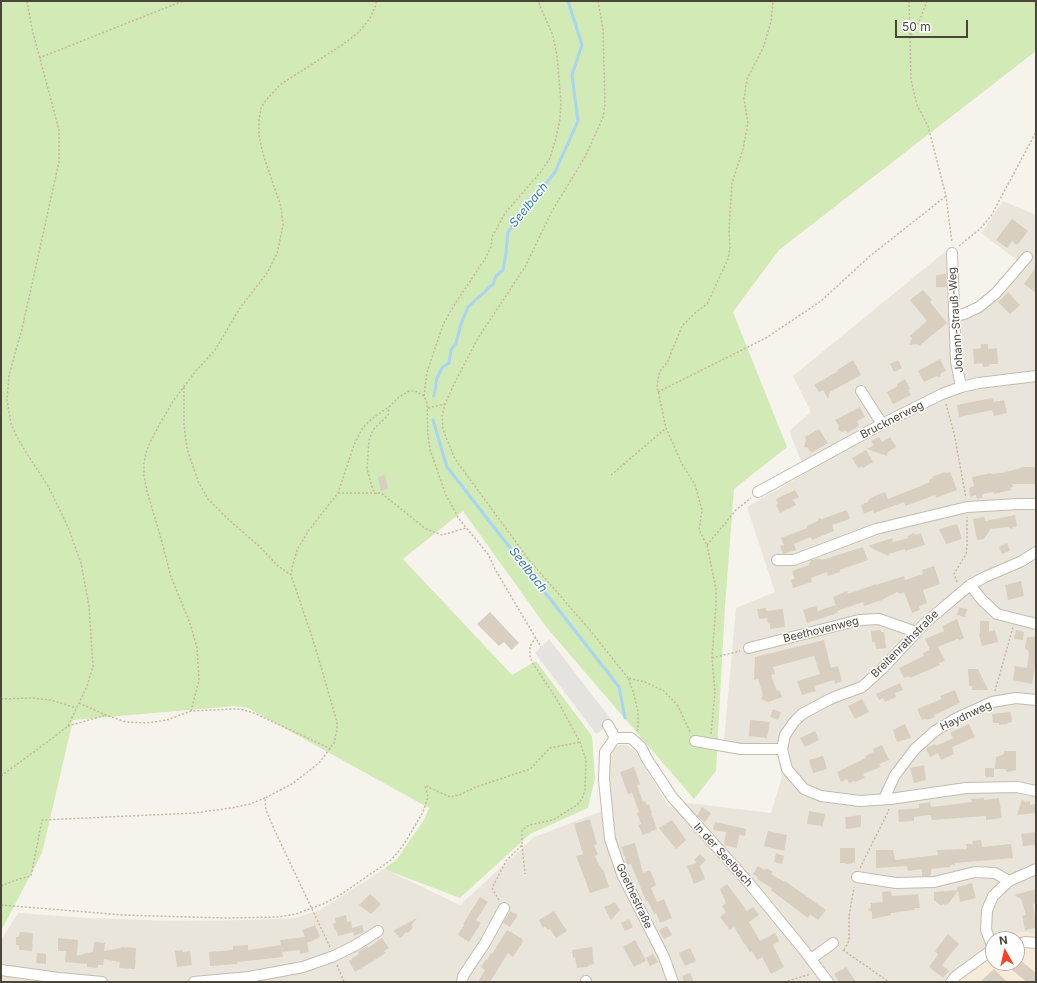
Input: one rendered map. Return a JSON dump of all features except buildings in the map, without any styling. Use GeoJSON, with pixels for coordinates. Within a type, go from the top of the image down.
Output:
{"type":"FeatureCollection","features":[{"type":"Feature","properties":{"kind":"street","name":"Johann-Strauß-Weg"},"geometry":{"type":"LineString","coordinates":[[952,253],[956,361],[961,387]]}},
{"type":"Feature","properties":{"kind":"street"},"geometry":{"type":"LineString","coordinates":[[954,316],[964,314],[979,307],[996,293],[1027,257]]}},
{"type":"Feature","properties":{"kind":"street","name":"Brucknerweg"},"geometry":{"type":"LineString","coordinates":[[758,492],[882,424],[942,394],[961,387],[1008,378],[1036,376]]}},
{"type":"Feature","properties":{"kind":"street"},"geometry":{"type":"LineString","coordinates":[[861,391],[882,424]]}},
{"type":"Feature","properties":{"kind":"street"},"geometry":{"type":"LineString","coordinates":[[777,560],[794,560],[876,528],[967,510],[1019,504],[1036,504]]}},
{"type":"Feature","properties":{"kind":"street","name":"Breitenrathstraße"},"geometry":{"type":"LineString","coordinates":[[782,749],[785,735],[802,714],[832,698],[862,687],[883,668],[916,632],[970,585],[1022,561],[1036,552]]}},
{"type":"Feature","properties":{"kind":"street"},"geometry":{"type":"LineString","coordinates":[[970,585],[982,600],[997,614],[1036,624]]}},
{"type":"Feature","properties":{"kind":"street","name":"Beethovenweg"},"geometry":{"type":"LineString","coordinates":[[749,648],[859,620],[879,619],[916,632]]}},
{"type":"Feature","properties":{"kind":"street","name":"Haydnweg"},"geometry":{"type":"LineString","coordinates":[[884,800],[895,775],[920,744],[935,731],[951,721],[992,702],[1016,698],[1036,700]]}},
{"type":"Feature","properties":{"kind":"street"},"geometry":{"type":"LineString","coordinates":[[608,725],[615,738],[631,738]]}},
{"type":"Feature","properties":{"kind":"street","name":"Goethestraße"},"geometry":{"type":"LineString","coordinates":[[615,738],[605,752],[604,780],[610,839],[622,874],[664,957],[673,982]]}},
{"type":"Feature","properties":{"kind":"street","name":"In der Seelbach"},"geometry":{"type":"LineString","coordinates":[[631,738],[641,746],[647,759],[672,797],[748,882],[828,982]]}},
{"type":"Feature","properties":{"kind":"street"},"geometry":{"type":"LineString","coordinates":[[695,741],[741,749],[782,749],[788,769],[804,789],[820,796],[838,799],[860,801],[884,800],[966,788],[1017,787],[1036,792]]}},
{"type":"Feature","properties":{"kind":"street"},"geometry":{"type":"LineString","coordinates":[[986,931],[988,910],[994,896],[1008,881],[1036,869]]}},
{"type":"Feature","properties":{"kind":"street"},"geometry":{"type":"LineString","coordinates":[[856,877],[896,883],[934,882],[975,872],[995,872],[1008,881]]}},
{"type":"Feature","properties":{"kind":"street"},"geometry":{"type":"LineString","coordinates":[[462,982],[463,976],[485,943],[504,908]]}},
{"type":"Feature","properties":{"kind":"street"},"geometry":{"type":"LineString","coordinates":[[194,982],[249,977],[303,967],[334,956],[356,945],[378,931]]}},
{"type":"Feature","properties":{"kind":"street"},"geometry":{"type":"LineString","coordinates":[[1025,942],[1036,943]]}},
{"type":"Feature","properties":{"kind":"street"},"geometry":{"type":"LineString","coordinates":[[811,959],[834,943]]}},
{"type":"Feature","properties":{"kind":"street"},"geometry":{"type":"LineString","coordinates":[[951,982],[956,976],[985,955]]}},
{"type":"Feature","properties":{"kind":"street"},"geometry":{"type":"LineString","coordinates":[[1,970],[102,982]]}},
{"type":"Feature","properties":{"kind":"path"},"geometry":{"type":"LineString","coordinates":[[27,1],[39,58],[59,130],[59,162],[22,329],[9,375],[7,400],[12,424],[19,441],[50,488],[68,527],[81,563],[89,606],[93,666],[87,686],[68,726]]}},
{"type":"Feature","properties":{"kind":"path"},"geometry":{"type":"LineString","coordinates":[[39,58],[182,1]]}},
{"type":"Feature","properties":{"kind":"path"},"geometry":{"type":"LineString","coordinates":[[191,711],[198,680],[197,648],[190,623],[171,577],[144,476],[144,462],[147,449],[151,439],[169,409],[195,372],[215,350],[240,308],[268,273],[277,254],[283,225],[281,207],[262,154],[259,135],[259,121],[262,108],[266,100],[281,84],[342,46],[359,32],[370,18],[376,5],[376,1]]}},
{"type":"Feature","properties":{"kind":"path"},"geometry":{"type":"LineString","coordinates":[[538,1],[553,36],[558,56],[561,102],[560,119],[556,138],[550,158],[540,173],[505,213],[492,237],[491,247],[485,259],[448,315],[443,325],[427,372],[424,396],[428,408],[428,436],[430,450],[446,495],[466,528],[488,554],[495,570],[536,636],[541,647]]}},
{"type":"Feature","properties":{"kind":"path"},"geometry":{"type":"LineString","coordinates":[[598,1],[603,30],[605,104],[603,116],[585,157],[552,211],[525,267],[478,338],[445,404],[442,416],[442,430],[456,459],[529,560],[590,630],[628,678],[638,712],[638,729],[631,738]]}},
{"type":"Feature","properties":{"kind":"path"},"geometry":{"type":"LineString","coordinates":[[710,744],[715,692],[712,658],[716,589],[707,545],[699,530],[702,510],[695,485],[682,464],[666,428],[658,392],[659,374],[667,363],[682,326],[707,304],[728,259],[730,247],[729,230],[732,183],[743,149],[748,123],[744,99],[747,79],[763,48],[771,22],[773,1]]}},
{"type":"Feature","properties":{"kind":"path"},"geometry":{"type":"LineString","coordinates":[[909,1],[910,80],[917,105],[928,126],[946,196],[952,253]]}},
{"type":"Feature","properties":{"kind":"path"},"geometry":{"type":"LineString","coordinates":[[910,36],[919,22],[927,1]]}},
{"type":"Feature","properties":{"kind":"path"},"geometry":{"type":"LineString","coordinates":[[952,253],[980,229],[991,216],[1036,132]]}},
{"type":"Feature","properties":{"kind":"path"},"geometry":{"type":"LineString","coordinates":[[658,392],[772,334],[821,301],[870,256],[946,196]]}},
{"type":"Feature","properties":{"kind":"path"},"geometry":{"type":"LineString","coordinates":[[184,388],[184,425],[187,449],[208,499],[259,546],[278,566],[292,576]]}},
{"type":"Feature","properties":{"kind":"path"},"geometry":{"type":"LineString","coordinates":[[1,886],[32,876],[42,820],[196,813],[250,804],[292,784],[310,771],[331,749],[336,737],[337,722],[314,643],[292,576],[295,557],[305,537],[338,493],[354,445],[366,424],[389,407],[399,397],[410,391],[415,391],[424,396]]}},
{"type":"Feature","properties":{"kind":"path"},"geometry":{"type":"LineString","coordinates":[[428,408],[445,404]]}},
{"type":"Feature","properties":{"kind":"path"},"geometry":{"type":"LineString","coordinates":[[946,405],[954,433],[967,510],[966,554],[954,574]]}},
{"type":"Feature","properties":{"kind":"path"},"geometry":{"type":"LineString","coordinates":[[377,494],[373,490],[367,469],[369,440],[373,430],[388,415],[389,407]]}},
{"type":"Feature","properties":{"kind":"path"},"geometry":{"type":"LineString","coordinates":[[611,475],[666,428]]}},
{"type":"Feature","properties":{"kind":"path"},"geometry":{"type":"LineString","coordinates":[[707,545],[736,510],[758,492]]}},
{"type":"Feature","properties":{"kind":"path"},"geometry":{"type":"LineString","coordinates":[[338,493],[381,493],[426,529],[442,535],[466,528]]}},
{"type":"Feature","properties":{"kind":"path"},"geometry":{"type":"LineString","coordinates":[[992,702],[1015,619]]}},
{"type":"Feature","properties":{"kind":"path"},"geometry":{"type":"LineString","coordinates":[[525,874],[522,830],[529,825],[553,820],[577,805],[582,799],[585,790],[586,760],[580,742],[556,698],[532,662],[530,656],[530,646],[536,636]]}},
{"type":"Feature","properties":{"kind":"path"},"geometry":{"type":"LineString","coordinates":[[712,658],[749,648]]}},
{"type":"Feature","properties":{"kind":"path"},"geometry":{"type":"LineString","coordinates":[[628,678],[645,682],[664,692],[678,706],[686,726],[695,741]]}},
{"type":"Feature","properties":{"kind":"path"},"geometry":{"type":"LineString","coordinates":[[1,699],[32,698],[51,700],[76,708]]}},
{"type":"Feature","properties":{"kind":"path"},"geometry":{"type":"LineString","coordinates":[[79,703],[126,722],[146,723],[167,720],[191,711],[232,708],[248,711],[331,749]]}},
{"type":"Feature","properties":{"kind":"path"},"geometry":{"type":"LineString","coordinates":[[1,776],[68,726],[106,715]]}},
{"type":"Feature","properties":{"kind":"path"},"geometry":{"type":"LineString","coordinates":[[1,905],[123,915],[224,918],[279,917],[296,914],[323,904],[340,895],[381,868],[399,851],[423,812],[428,797],[425,786],[450,797],[454,796],[530,769],[550,748],[580,742]]}},
{"type":"Feature","properties":{"kind":"path"},"geometry":{"type":"LineString","coordinates":[[265,798],[266,810],[274,829],[334,956],[344,982]]}},
{"type":"Feature","properties":{"kind":"path"},"geometry":{"type":"LineString","coordinates":[[844,950],[849,940],[849,916],[856,877],[862,862],[888,812]]}},
{"type":"Feature","properties":{"kind":"path"},"geometry":{"type":"LineString","coordinates":[[504,908],[492,888],[506,861],[522,844]]}},
{"type":"Feature","properties":{"kind":"path"},"geometry":{"type":"LineString","coordinates":[[834,943],[889,982]]}},
{"type":"Feature","properties":{"kind":"path"},"geometry":{"type":"LineString","coordinates":[[784,982],[820,971]]}},
{"type":"Feature","properties":{"kind":"shaded area"},"geometry":{"type":"Polygon","coordinates":[[[1003,201],[1036,215],[1036,934],[1025,932],[1025,931],[985,931],[985,949],[942,982],[1,982],[1,940],[18,913],[88,918],[174,921],[295,918],[320,910],[384,869],[460,905],[534,837],[610,808],[610,758],[614,748],[620,745],[627,745],[636,752],[669,807],[689,803],[771,813],[782,777],[778,755],[723,752],[736,608],[775,592],[747,507],[806,473],[789,431],[811,412],[793,376],[946,251],[950,327],[989,303],[1025,266],[981,233],[1003,201]]]}},
{"type":"Feature","properties":{"kind":"shaded area"},"geometry":{"type":"Polygon","coordinates":[[[549,639],[613,722],[596,734],[535,653],[549,639]]]}},
{"type":"Feature","properties":{"kind":"shaded area"},"geometry":{"type":"Polygon","coordinates":[[[1025,932],[1036,934],[1036,982],[942,982],[985,949],[985,971],[1025,971],[1025,932]]]}},
{"type":"Feature","properties":{"kind":"green space"},"geometry":{"type":"Polygon","coordinates":[[[1,1],[1036,1],[1036,51],[779,250],[733,312],[787,447],[734,489],[725,606],[716,771],[694,799],[547,628],[463,511],[403,559],[512,675],[536,661],[592,736],[595,778],[588,808],[530,834],[460,898],[384,869],[397,859],[424,820],[429,808],[248,708],[234,706],[73,720],[42,853],[1,931],[1,1]]]}},
{"type":"Feature","properties":{"kind":"waterway","name":"Seelbach"},"geometry":{"type":"LineString","coordinates":[[434,396],[437,378],[442,368],[449,363],[451,350],[456,343],[461,324],[468,307],[493,284],[496,276],[503,270],[508,232],[555,172],[578,121],[572,75],[582,45],[568,1]]}},
{"type":"Feature","properties":{"kind":"waterway","name":"Seelbach"},"geometry":{"type":"LineString","coordinates":[[433,420],[447,467],[619,687],[625,718]]}}]}
